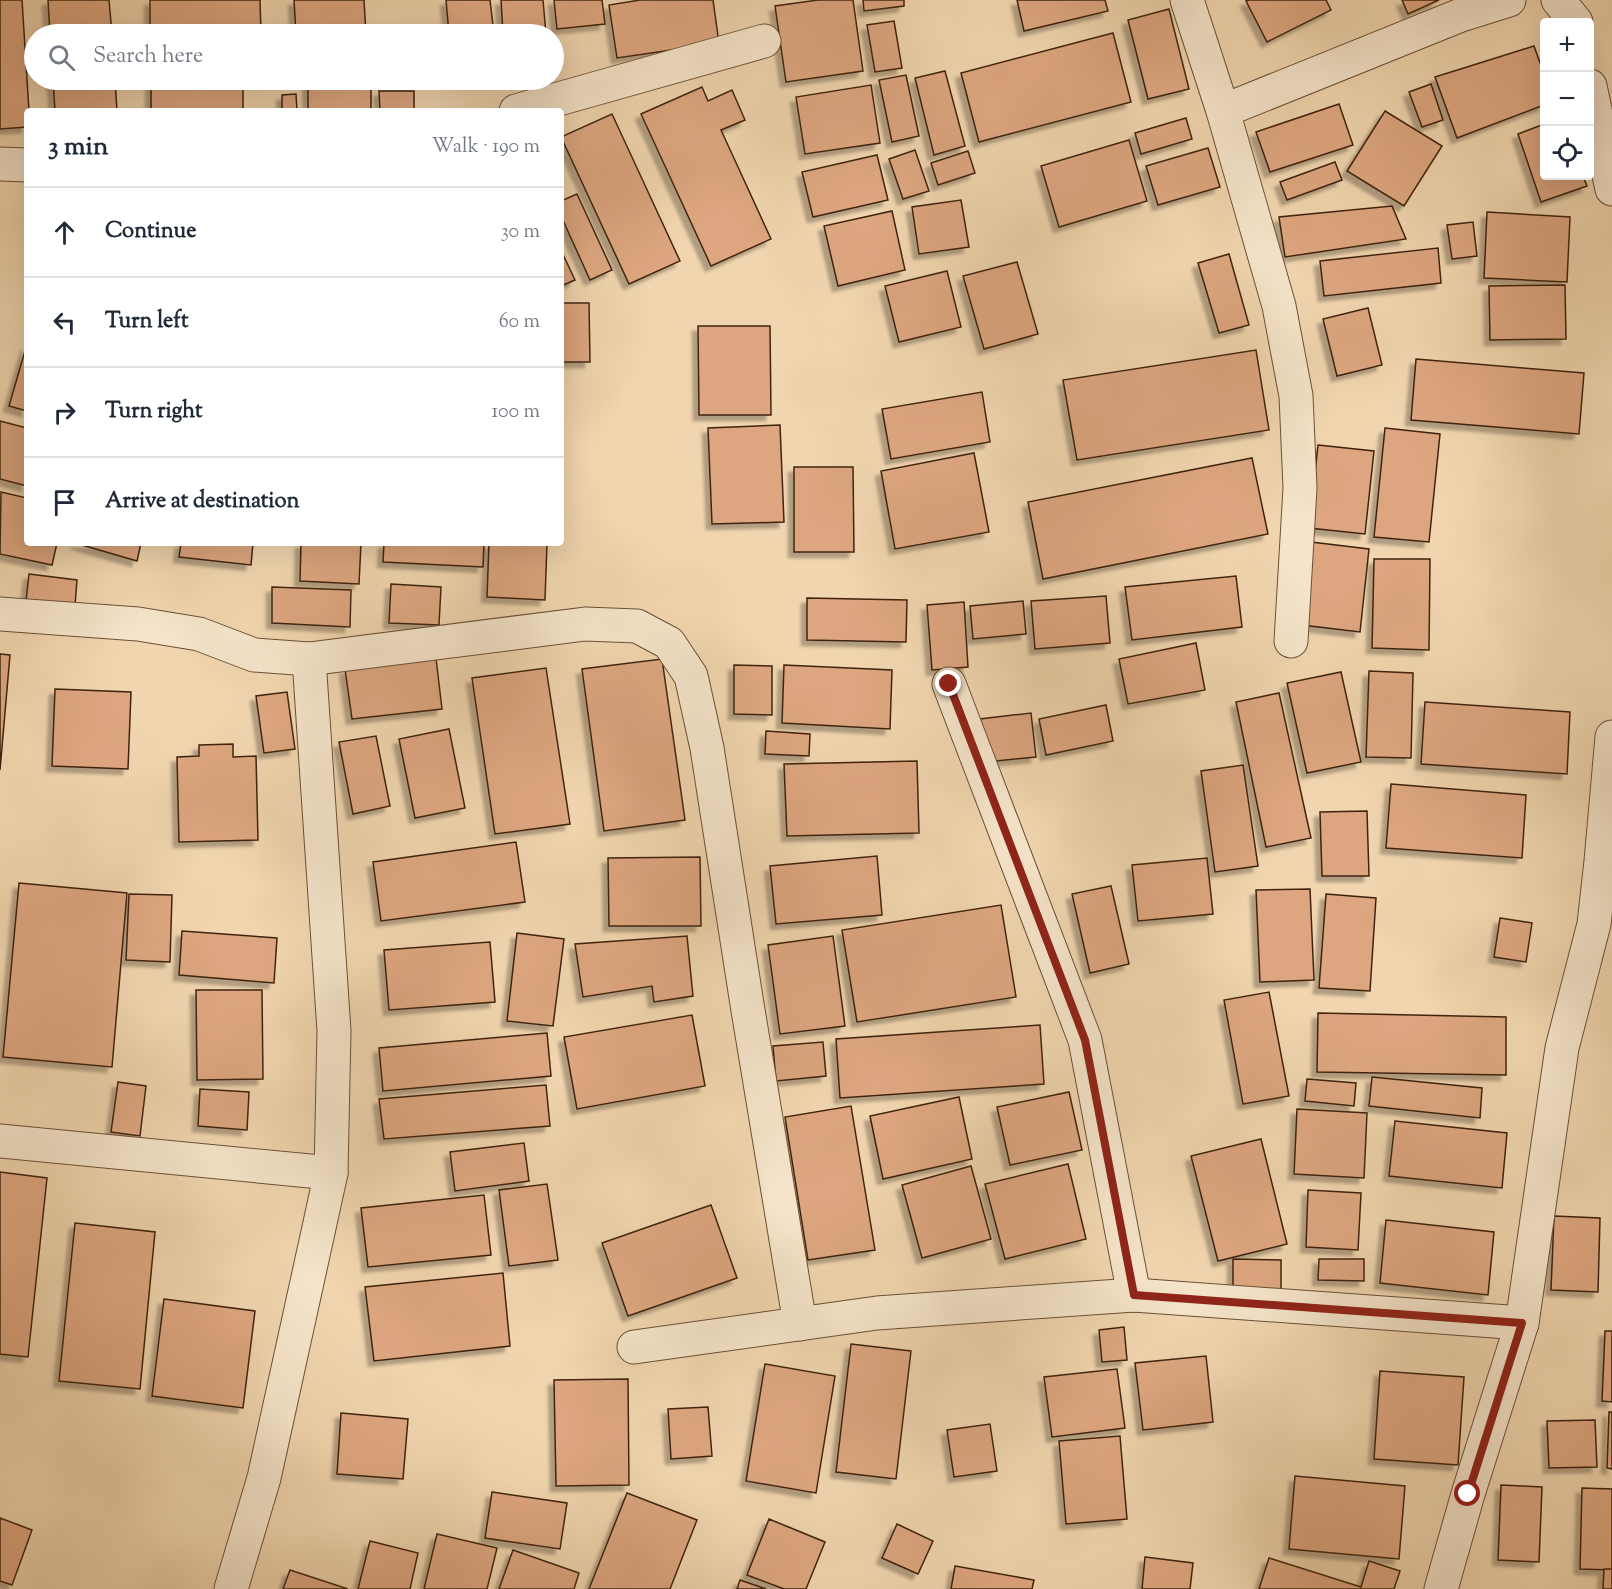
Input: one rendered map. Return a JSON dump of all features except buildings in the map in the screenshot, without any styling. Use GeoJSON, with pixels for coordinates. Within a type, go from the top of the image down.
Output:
{"type":"FeatureCollection","features":[{"type":"Feature","properties":{"kind":"street"},"geometry":{"type":"LineString","coordinates":[[1187,0],[1223,111],[1279,306],[1296,396],[1300,488],[1291,641]]}},
{"type":"Feature","properties":{"kind":"street"},"geometry":{"type":"LineString","coordinates":[[1223,111],[1461,15],[1509,0]]}},
{"type":"Feature","properties":{"kind":"street"},"geometry":{"type":"LineString","coordinates":[[1558,0],[1573,18]]}},
{"type":"Feature","properties":{"kind":"street"},"geometry":{"type":"LineString","coordinates":[[527,108],[764,41]]}},
{"type":"Feature","properties":{"kind":"street"},"geometry":{"type":"LineString","coordinates":[[1594,105],[1612,189]]}},
{"type":"Feature","properties":{"kind":"street"},"geometry":{"type":"LineString","coordinates":[[0,164],[24,165]]}},
{"type":"Feature","properties":{"kind":"street"},"geometry":{"type":"LineString","coordinates":[[0,614],[138,624],[199,634],[254,655],[309,659],[585,624],[637,626],[669,643],[691,676],[707,748],[800,1324]]}},
{"type":"Feature","properties":{"kind":"street"},"geometry":{"type":"LineString","coordinates":[[231,1589],[264,1478],[331,1173],[334,1031],[309,659]]}},
{"type":"Feature","properties":{"kind":"street"},"geometry":{"type":"LineString","coordinates":[[949,684],[1085,1040],[1134,1295]]}},
{"type":"Feature","properties":{"kind":"street"},"geometry":{"type":"LineString","coordinates":[[1441,1589],[1468,1494],[1522,1323],[1562,1048],[1593,924],[1612,737]]}},
{"type":"Feature","properties":{"kind":"street"},"geometry":{"type":"LineString","coordinates":[[0,1141],[331,1173]]}},
{"type":"Feature","properties":{"kind":"street"},"geometry":{"type":"LineString","coordinates":[[634,1347],[876,1313],[1134,1295],[1522,1323]]}},
{"type":"Feature","properties":{"kind":"route"},"geometry":{"type":"LineString","coordinates":[[949,684],[1085,1040],[1134,1295],[1522,1323],[1468,1494]]}}]}
